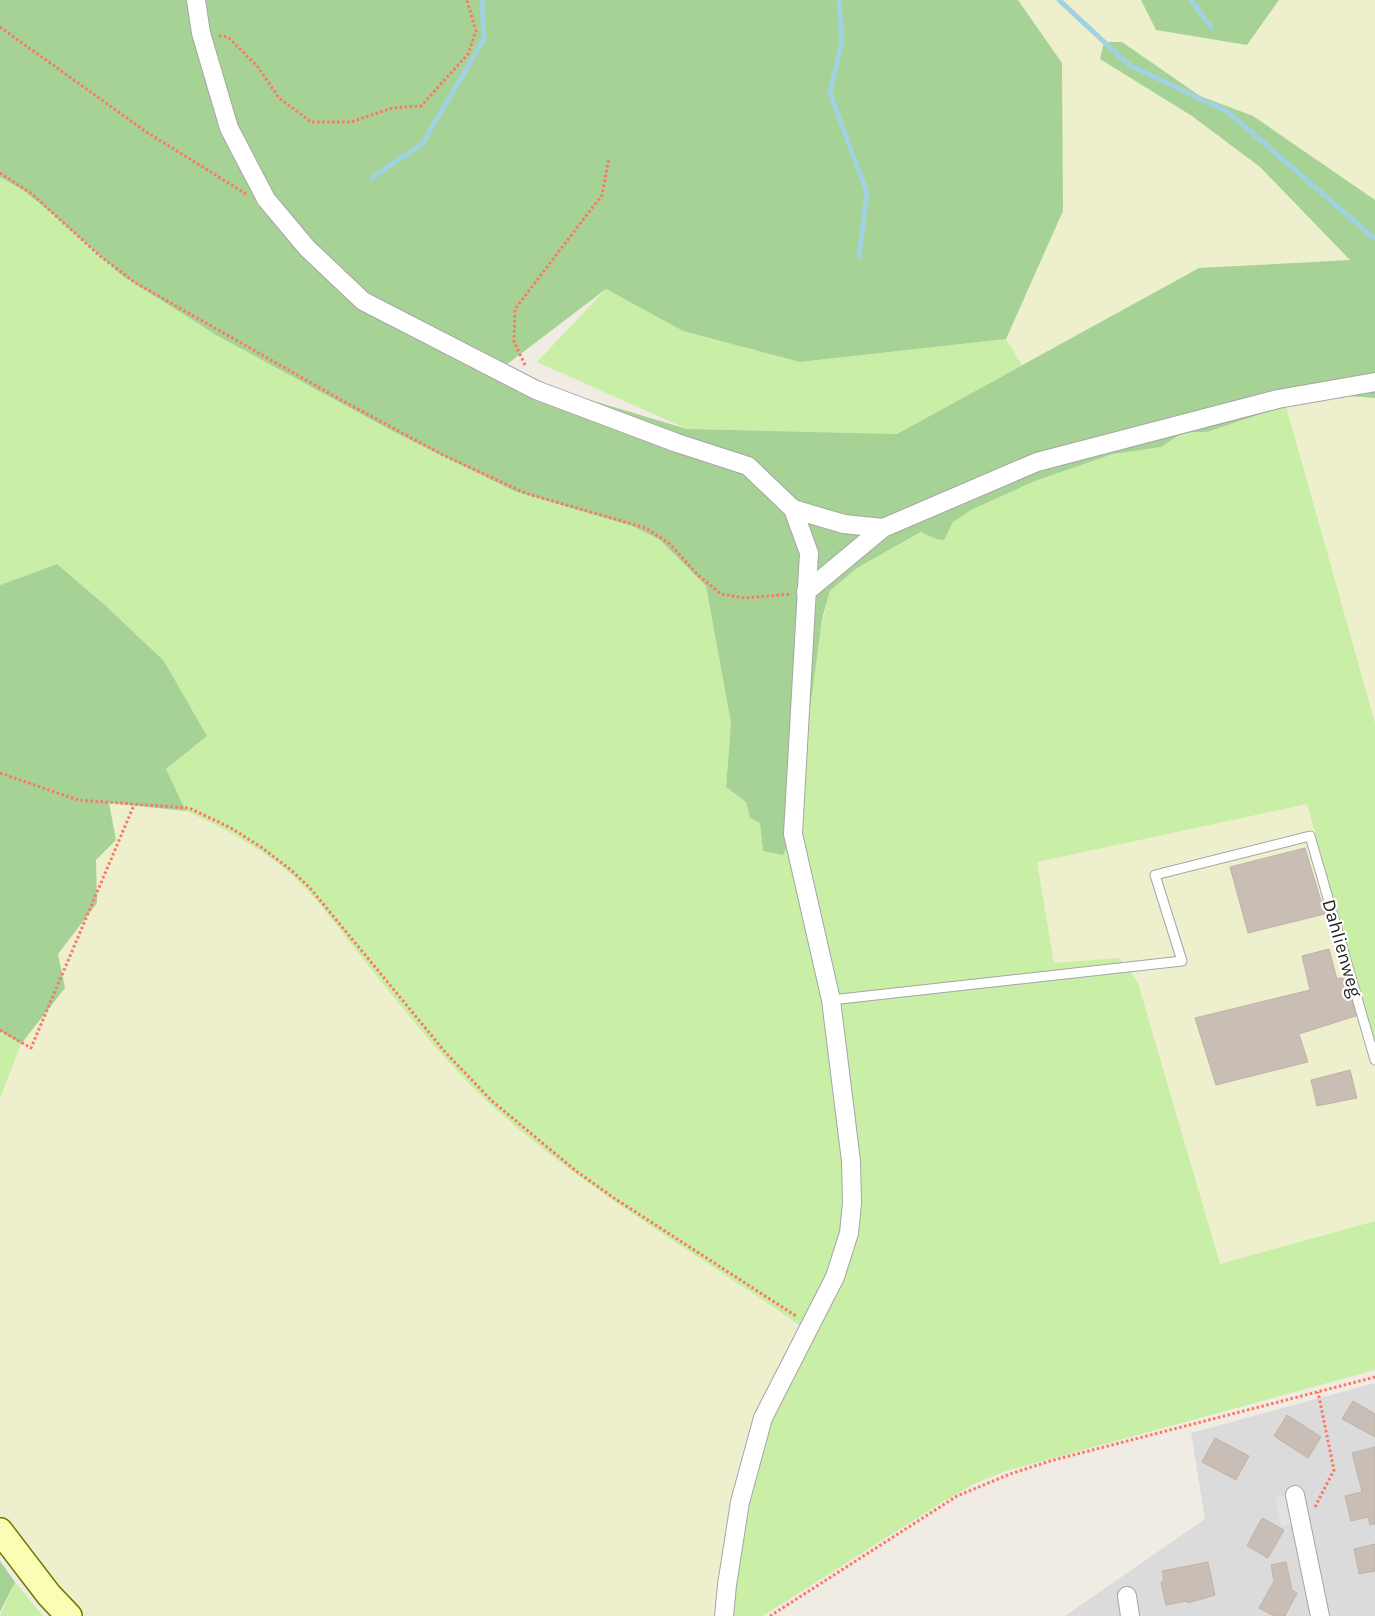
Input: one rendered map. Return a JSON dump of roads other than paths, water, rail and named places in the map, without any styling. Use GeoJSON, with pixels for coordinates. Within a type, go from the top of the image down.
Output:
{"type":"FeatureCollection","features":[{"type":"Feature","properties":{"kind":"street"},"geometry":{"type":"LineString","coordinates":[[196,0],[201,33],[229,128],[266,199],[307,248],[363,301],[536,390],[748,466],[793,509],[809,553],[792,834],[831,1000],[851,1161],[852,1203],[849,1233],[838,1268],[812,1326],[763,1418],[740,1502],[724,1616]]}},
{"type":"Feature","properties":{"kind":"street"},"geometry":{"type":"LineString","coordinates":[[806,592],[883,528],[1037,462],[1278,398],[1375,382]]}},
{"type":"Feature","properties":{"kind":"street"},"geometry":{"type":"LineString","coordinates":[[793,509],[844,524],[883,528]]}},
{"type":"Feature","properties":{"kind":"street"},"geometry":{"type":"LineString","coordinates":[[1294,1495],[1320,1616]]}},
{"type":"Feature","properties":{"kind":"street"},"geometry":{"type":"LineString","coordinates":[[0,1531],[49,1595],[69,1616]]}},
{"type":"Feature","properties":{"kind":"street"},"geometry":{"type":"LineString","coordinates":[[1127,1596],[1130,1616]]}},
{"type":"Feature","properties":{"kind":"lane","name":"Dahlienweg"},"geometry":{"type":"LineString","coordinates":[[831,1000],[1182,962],[1155,875],[1310,836],[1375,1060]]}},
{"type":"Feature","properties":{"kind":"waterway"},"geometry":{"type":"LineString","coordinates":[[372,178],[422,144],[484,39],[482,0]]}},
{"type":"Feature","properties":{"kind":"waterway"},"geometry":{"type":"LineString","coordinates":[[839,0],[842,40],[830,93],[867,193],[859,257]]}},
{"type":"Feature","properties":{"kind":"waterway"},"geometry":{"type":"LineString","coordinates":[[1059,0],[1129,65],[1228,112],[1375,239]]}},
{"type":"Feature","properties":{"kind":"waterway"},"geometry":{"type":"LineString","coordinates":[[1191,0],[1211,27]]}}]}
